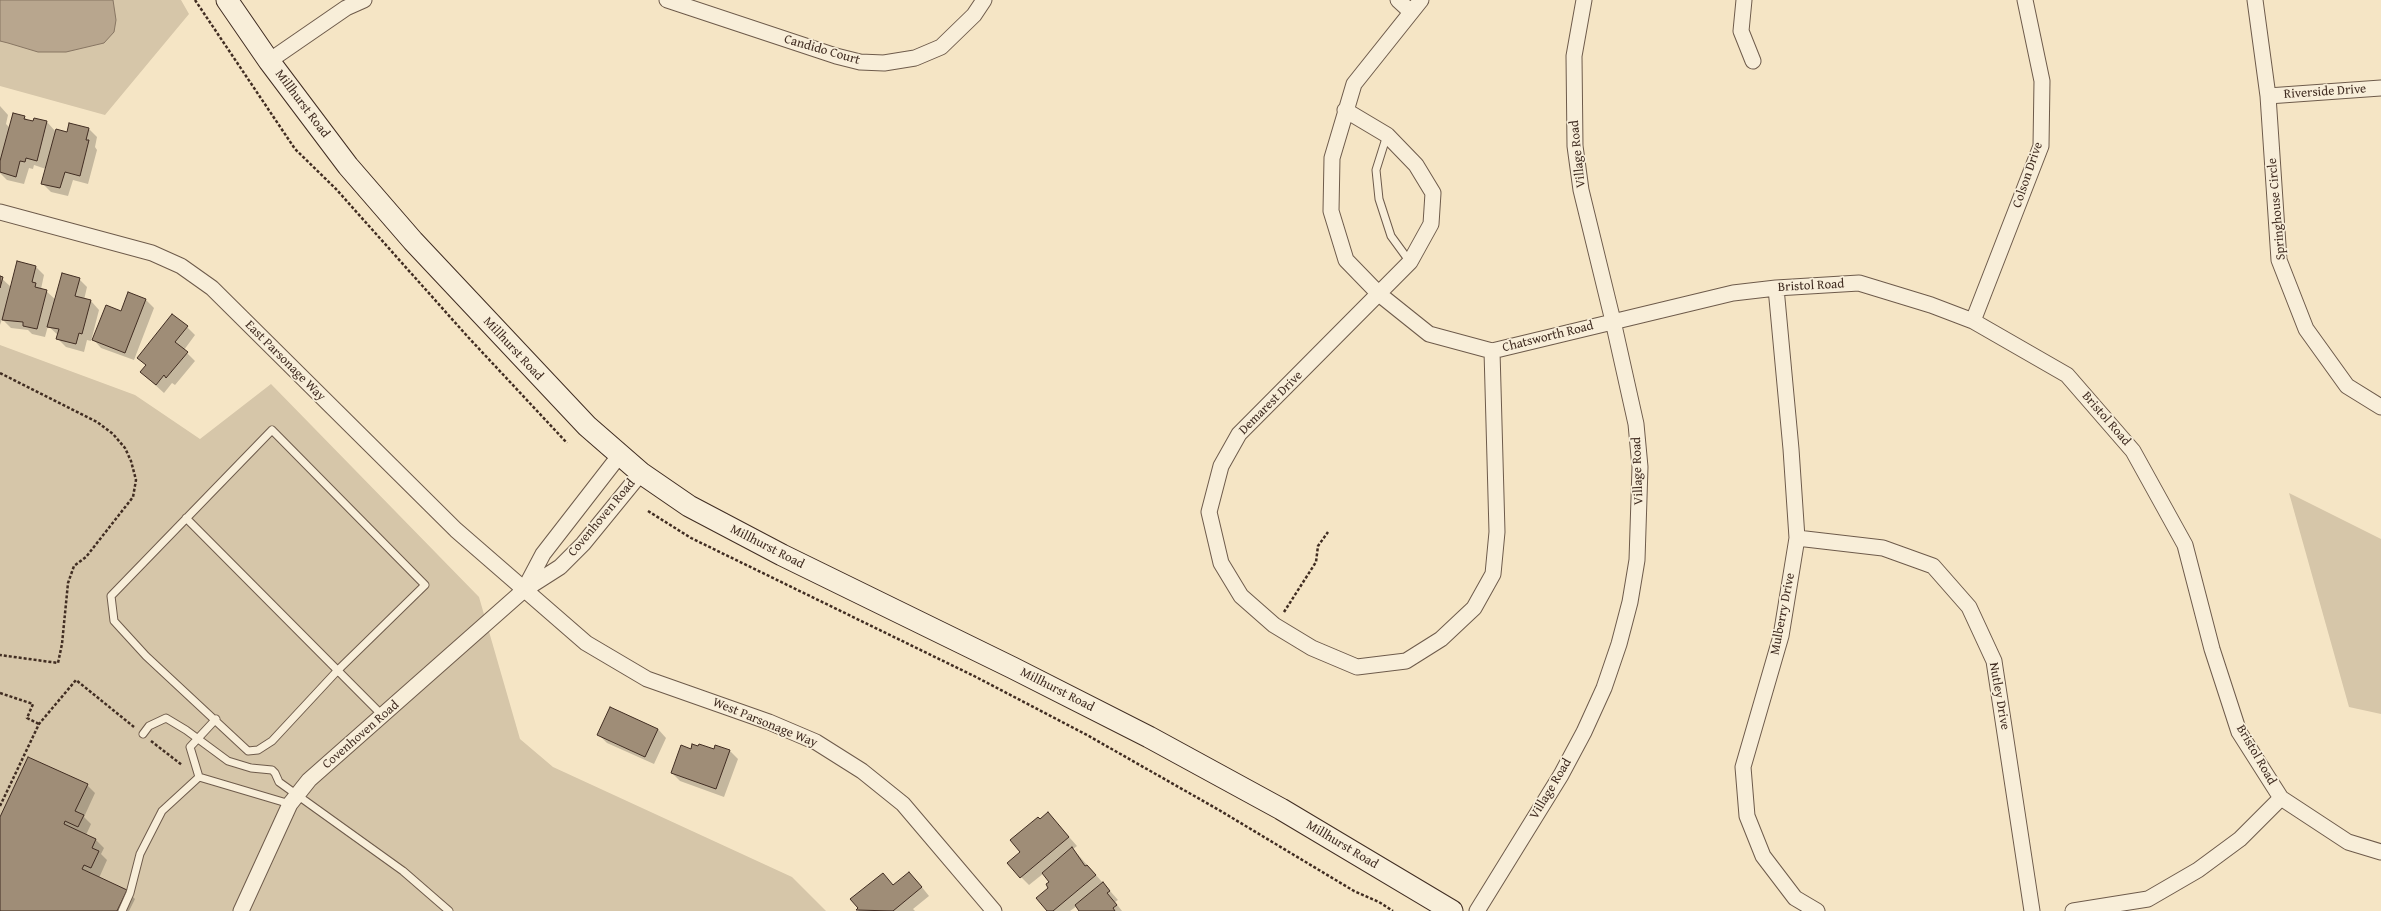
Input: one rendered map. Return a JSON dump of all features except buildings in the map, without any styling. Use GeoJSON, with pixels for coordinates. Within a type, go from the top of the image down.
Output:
{"type":"FeatureCollection","features":[{"type":"Feature","properties":{"kind":"street","name":"Millhurst Road"},"geometry":{"type":"LineString","coordinates":[[227,0],[269,61],[348,166],[413,242],[537,374],[619,456],[641,473],[689,506],[782,556],[1013,668],[1149,737],[1281,809],[1452,911]]}},
{"type":"Feature","properties":{"kind":"street"},"geometry":{"type":"LineString","coordinates":[[269,61],[346,8],[364,0]]}},
{"type":"Feature","properties":{"kind":"street","name":"Candido Court"},"geometry":{"type":"LineString","coordinates":[[668,0],[836,56],[860,62],[884,63],[915,58],[941,47],[974,15],[984,0]]}},
{"type":"Feature","properties":{"kind":"street"},"geometry":{"type":"LineString","coordinates":[[1398,0],[1411,12]]}},
{"type":"Feature","properties":{"kind":"street","name":"Chatsworth Road"},"geometry":{"type":"LineString","coordinates":[[1421,0],[1354,84],[1345,110],[1332,158],[1331,211],[1346,260],[1379,294],[1429,334],[1492,351],[1613,321]]}},
{"type":"Feature","properties":{"kind":"street","name":"Village Road"},"geometry":{"type":"LineString","coordinates":[[1477,911],[1560,775],[1584,732],[1609,673],[1630,602],[1637,560],[1640,467],[1636,424],[1581,190],[1575,146],[1574,56],[1584,0]]}},
{"type":"Feature","properties":{"kind":"street"},"geometry":{"type":"LineString","coordinates":[[1744,0],[1741,31],[1753,61]]}},
{"type":"Feature","properties":{"kind":"street","name":"Colson Drive"},"geometry":{"type":"LineString","coordinates":[[1973,321],[2041,146],[2042,81],[2025,0]]}},
{"type":"Feature","properties":{"kind":"street","name":"Springhouse Circle"},"geometry":{"type":"LineString","coordinates":[[2255,0],[2268,96],[2278,260],[2306,329],[2347,386],[2381,407]]}},
{"type":"Feature","properties":{"kind":"street","name":"Riverside Drive"},"geometry":{"type":"LineString","coordinates":[[2268,96],[2381,88]]}},
{"type":"Feature","properties":{"kind":"street","name":"Demarest Drive"},"geometry":{"type":"LineString","coordinates":[[1345,110],[1387,135],[1416,165],[1433,193],[1431,224],[1410,262],[1239,434],[1221,466],[1209,512],[1221,563],[1241,596],[1274,626],[1312,648],[1357,667],[1406,661],[1441,639],[1474,608],[1494,574],[1497,532],[1492,351]]}},
{"type":"Feature","properties":{"kind":"street","name":"East Parsonage Way"},"geometry":{"type":"LineString","coordinates":[[0,212],[152,253],[181,266],[212,288],[411,487],[456,530],[524,590]]}},
{"type":"Feature","properties":{"kind":"street","name":"Bristol Road"},"geometry":{"type":"LineString","coordinates":[[1613,321],[1733,293],[1776,288],[1859,283],[1931,305],[1973,321],[2067,375],[2133,451],[2185,544],[2212,649],[2239,732],[2281,798],[2348,842],[2381,852]]}},
{"type":"Feature","properties":{"kind":"street","name":"Mulberry Drive"},"geometry":{"type":"LineString","coordinates":[[1776,288],[1791,449],[1797,538],[1781,636],[1743,767],[1747,816],[1763,856],[1795,898],[1817,911]]}},
{"type":"Feature","properties":{"kind":"street","name":"Covenhoven Road"},"geometry":{"type":"LineString","coordinates":[[524,590],[543,554],[619,456]]}},
{"type":"Feature","properties":{"kind":"street","name":"Covenhoven Road"},"geometry":{"type":"LineString","coordinates":[[241,911],[294,800],[309,780],[524,590],[560,567],[583,544],[641,473]]}},
{"type":"Feature","properties":{"kind":"street","name":"Nutley Drive"},"geometry":{"type":"LineString","coordinates":[[1797,538],[1883,548],[1933,566],[1969,606],[1994,661],[2032,911]]}},
{"type":"Feature","properties":{"kind":"street","name":"West Parsonage Way"},"geometry":{"type":"LineString","coordinates":[[524,590],[586,643],[647,679],[775,725],[816,742],[862,771],[903,804],[994,911]]}},
{"type":"Feature","properties":{"kind":"street"},"geometry":{"type":"LineString","coordinates":[[2073,911],[2148,899],[2198,870],[2240,839],[2281,798]]}},
{"type":"Feature","properties":{"kind":"lane"},"geometry":{"type":"LineString","coordinates":[[1387,135],[1376,170],[1379,199],[1391,236],[1410,262]]}},
{"type":"Feature","properties":{"kind":"lane"},"geometry":{"type":"LineString","coordinates":[[272,430],[425,585],[338,670],[272,741],[258,750],[248,751],[216,719],[146,656],[114,621],[111,596],[272,430]]}},
{"type":"Feature","properties":{"kind":"lane"},"geometry":{"type":"LineString","coordinates":[[186,518],[383,716]]}},
{"type":"Feature","properties":{"kind":"lane"},"geometry":{"type":"LineString","coordinates":[[143,734],[149,726],[166,718],[228,761],[250,768],[272,770],[279,782],[294,800],[403,871],[449,911]]}},
{"type":"Feature","properties":{"kind":"lane"},"geometry":{"type":"LineString","coordinates":[[199,777],[190,747],[216,719]]}},
{"type":"Feature","properties":{"kind":"lane"},"geometry":{"type":"LineString","coordinates":[[199,777],[294,800]]}},
{"type":"Feature","properties":{"kind":"lane"},"geometry":{"type":"LineString","coordinates":[[122,911],[130,893],[140,854],[162,811],[199,777]]}},
{"type":"Feature","properties":{"kind":"path"},"geometry":{"type":"LineString","coordinates":[[0,373],[98,422],[113,434],[125,448],[131,461],[136,480],[133,497],[86,558],[74,566],[68,583],[62,644],[58,663],[0,655]]}},
{"type":"Feature","properties":{"kind":"path"},"geometry":{"type":"LineString","coordinates":[[648,511],[691,538],[969,673],[1087,735],[1354,891],[1379,902],[1393,911]]}},
{"type":"Feature","properties":{"kind":"path"},"geometry":{"type":"LineString","coordinates":[[1274,626],[1316,562],[1318,546],[1328,532]]}},
{"type":"Feature","properties":{"kind":"path"},"geometry":{"type":"LineString","coordinates":[[0,806],[39,724],[76,680],[199,777]]}},
{"type":"Feature","properties":{"kind":"path"},"geometry":{"type":"LineString","coordinates":[[0,693],[33,704],[27,718],[39,724]]}},
{"type":"Feature","properties":{"kind":"shaded area"},"geometry":{"type":"Polygon","coordinates":[[[0,0],[181,0],[189,14],[105,115],[0,86],[0,0]]]}},
{"type":"Feature","properties":{"kind":"shaded area"},"geometry":{"type":"Polygon","coordinates":[[[0,0],[113,0],[116,20],[114,32],[104,43],[66,52],[38,52],[0,41],[0,0]]]}},
{"type":"Feature","properties":{"kind":"shaded area"},"geometry":{"type":"Polygon","coordinates":[[[0,345],[135,395],[200,439],[271,384],[479,597],[520,739],[553,767],[792,877],[826,911],[0,911],[0,345]]]}},
{"type":"Feature","properties":{"kind":"shaded area"},"geometry":{"type":"Polygon","coordinates":[[[2289,493],[2381,539],[2381,714],[2349,707],[2289,493]]]}}]}
